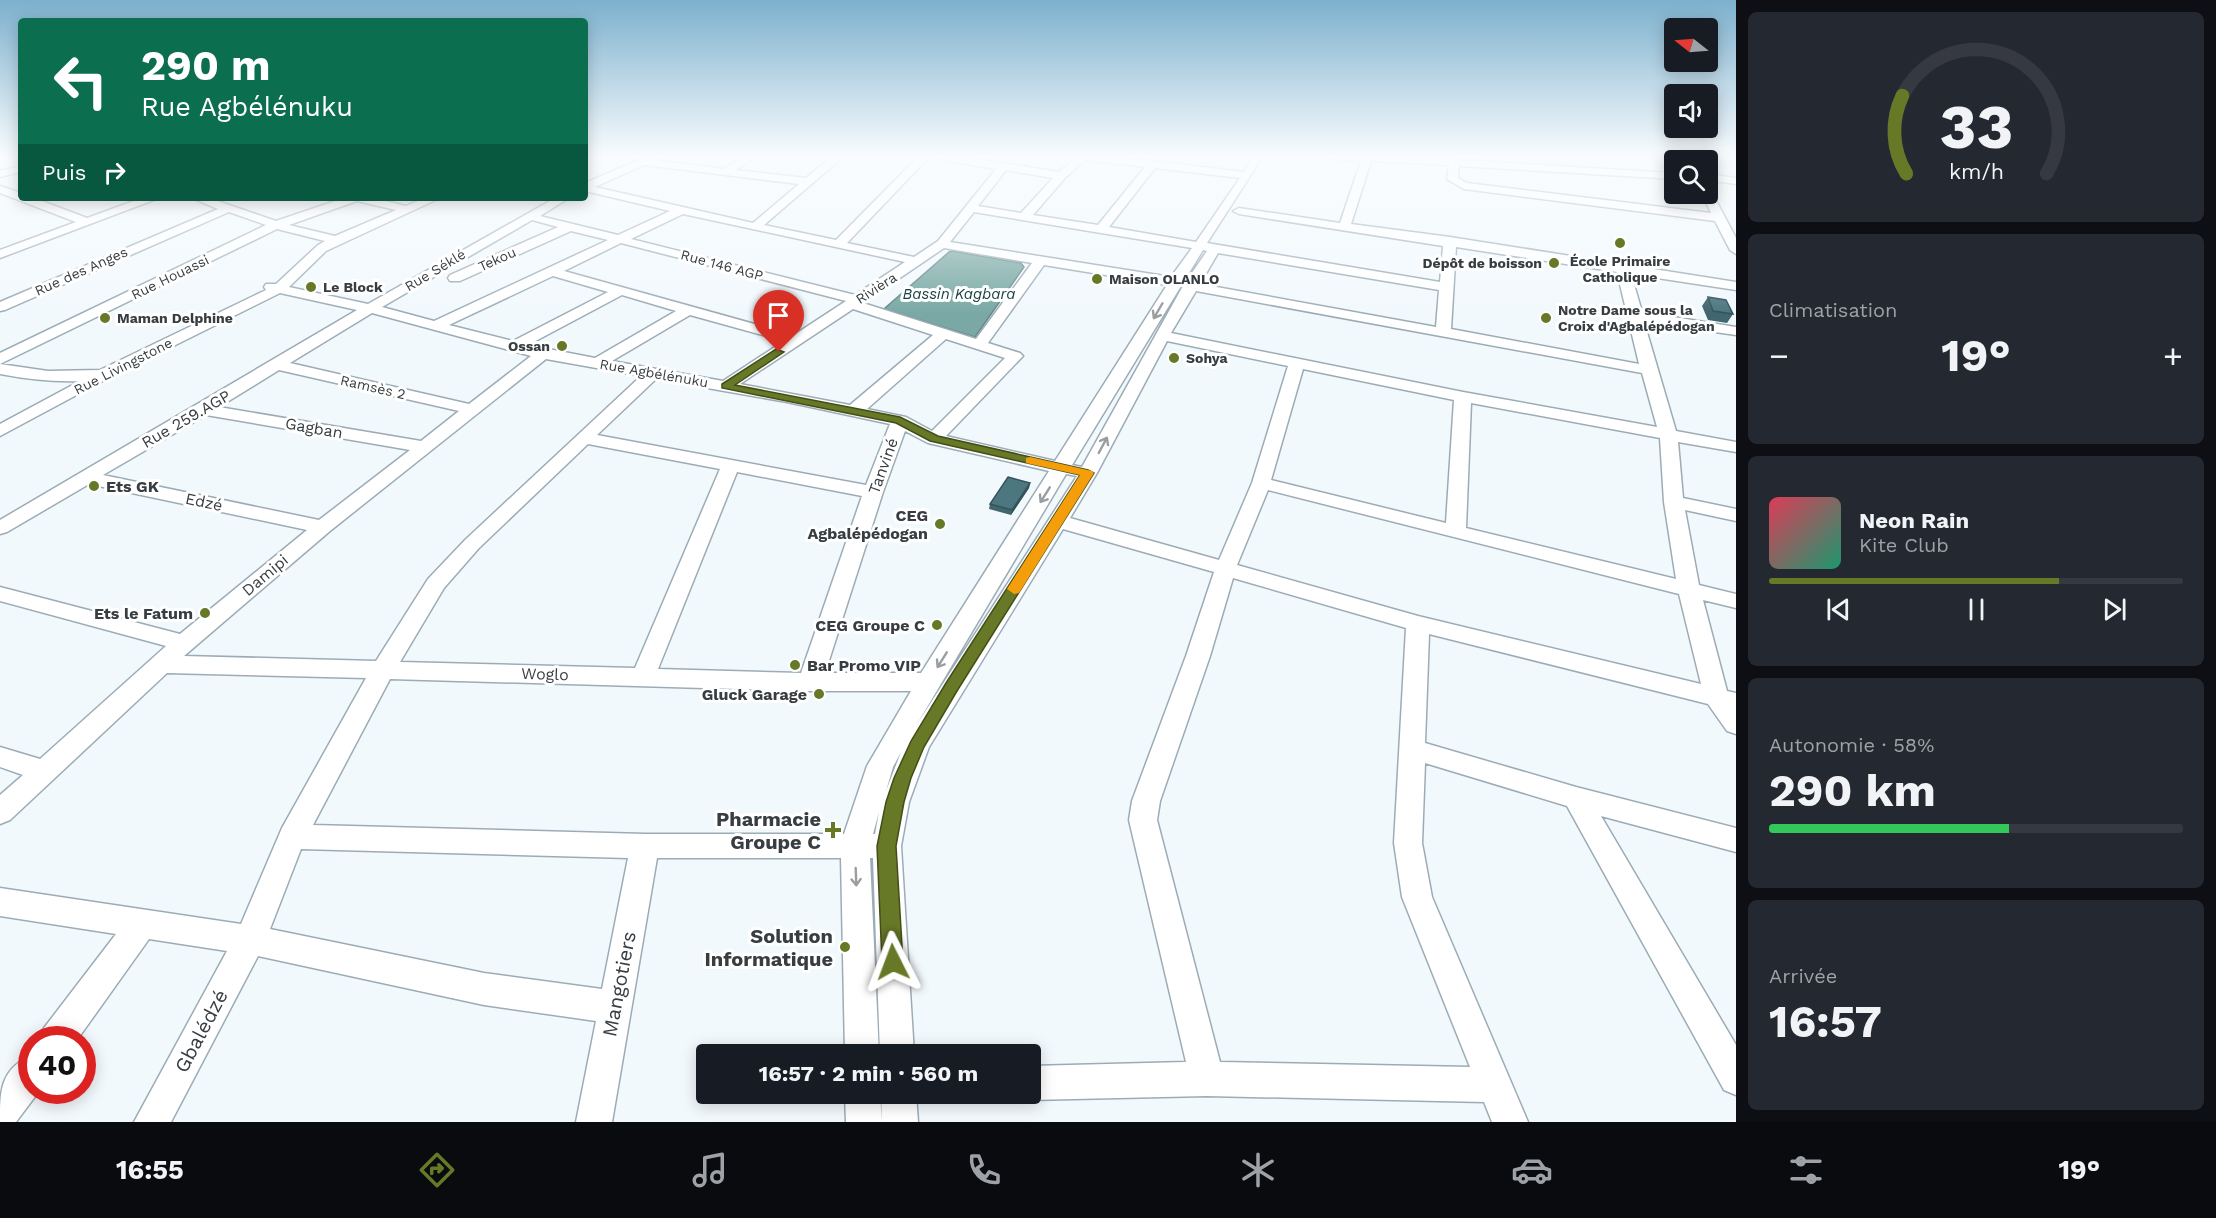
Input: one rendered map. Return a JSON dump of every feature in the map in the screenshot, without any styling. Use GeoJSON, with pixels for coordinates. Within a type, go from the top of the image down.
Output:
{"type":"FeatureCollection","features":[{"type":"Feature","properties":{"kind":"street"},"geometry":{"type":"LineString","coordinates":[[51,208],[84,221]]}},
{"type":"Feature","properties":{"kind":"street"},"geometry":{"type":"LineString","coordinates":[[0,254],[122,208]]}},
{"type":"Feature","properties":{"kind":"street","name":"Rue des Anges"},"geometry":{"type":"LineString","coordinates":[[0,307],[228,208]]}},
{"type":"Feature","properties":{"kind":"street"},"geometry":{"type":"LineString","coordinates":[[230,208],[276,225],[331,239]]}},
{"type":"Feature","properties":{"kind":"street","name":"Rue Houassi"},"geometry":{"type":"LineString","coordinates":[[0,359],[276,225],[326,208]]}},
{"type":"Feature","properties":{"kind":"street","name":"Rue Livingstone"},"geometry":{"type":"LineString","coordinates":[[0,425],[275,287],[300,257],[331,239],[400,208]]}},
{"type":"Feature","properties":{"kind":"street","name":"Rue Séklé"},"geometry":{"type":"LineString","coordinates":[[372,309],[431,272],[542,208]]}},
{"type":"Feature","properties":{"kind":"street"},"geometry":{"type":"LineString","coordinates":[[670,208],[917,261]]}},
{"type":"Feature","properties":{"kind":"street"},"geometry":{"type":"LineString","coordinates":[[755,227],[777,208]]}},
{"type":"Feature","properties":{"kind":"street"},"geometry":{"type":"LineString","coordinates":[[840,244],[874,208]]}},
{"type":"Feature","properties":{"kind":"street","name":"Rivièra"},"geometry":{"type":"LineString","coordinates":[[726,386],[942,244],[972,208]]}},
{"type":"Feature","properties":{"kind":"street"},"geometry":{"type":"LineString","coordinates":[[974,208],[1446,287]]}},
{"type":"Feature","properties":{"kind":"street"},"geometry":{"type":"LineString","coordinates":[[1024,217],[1032,208]]}},
{"type":"Feature","properties":{"kind":"street"},"geometry":{"type":"LineString","coordinates":[[1101,230],[1118,208]]}},
{"type":"Feature","properties":{"kind":"street"},"geometry":{"type":"LineString","coordinates":[[862,1044],[855,845],[880,766],[928,682],[1062,468],[1207,248],[1229,208]]}},
{"type":"Feature","properties":{"kind":"street"},"geometry":{"type":"LineString","coordinates":[[1207,248],[1240,208]]}},
{"type":"Feature","properties":{"kind":"street"},"geometry":{"type":"LineString","coordinates":[[1345,225],[1350,208]]}},
{"type":"Feature","properties":{"kind":"street"},"geometry":{"type":"LineString","coordinates":[[1703,208],[1720,210],[1736,250]]}},
{"type":"Feature","properties":{"kind":"street"},"geometry":{"type":"LineString","coordinates":[[435,326],[680,211]]}},
{"type":"Feature","properties":{"kind":"street"},"geometry":{"type":"LineString","coordinates":[[1239,211],[1345,225],[1736,286]]}},
{"type":"Feature","properties":{"kind":"street","name":"Rue 146 AGP"},"geometry":{"type":"LineString","coordinates":[[528,216],[620,238],[855,302],[943,334],[1015,356],[934,439]]}},
{"type":"Feature","properties":{"kind":"street","name":"Tekou"},"geometry":{"type":"LineString","coordinates":[[455,278],[571,226]]}},
{"type":"Feature","properties":{"kind":"street"},"geometry":{"type":"LineString","coordinates":[[1443,333],[1450,242]]}},
{"type":"Feature","properties":{"kind":"street"},"geometry":{"type":"LineString","coordinates":[[942,244],[1183,284],[1649,370]]}},
{"type":"Feature","properties":{"kind":"street"},"geometry":{"type":"LineString","coordinates":[[979,345],[1040,261]]}},
{"type":"Feature","properties":{"kind":"street"},"geometry":{"type":"LineString","coordinates":[[1623,268],[1668,434],[1674,502],[1689,590],[1736,724]]}},
{"type":"Feature","properties":{"kind":"street"},"geometry":{"type":"LineString","coordinates":[[431,272],[506,292]]}},
{"type":"Feature","properties":{"kind":"street"},"geometry":{"type":"LineString","coordinates":[[550,272],[797,340]]}},
{"type":"Feature","properties":{"kind":"street"},"geometry":{"type":"LineString","coordinates":[[897,1044],[887,846],[895,802],[917,745],[1088,473],[1162,336],[1183,284]]}},
{"type":"Feature","properties":{"kind":"street","name":"Rue Agbélénuku"},"geometry":{"type":"LineString","coordinates":[[275,287],[372,309],[543,354],[726,386],[900,421],[934,439],[1088,473]]}},
{"type":"Feature","properties":{"kind":"street"},"geometry":{"type":"LineString","coordinates":[[0,290],[28,295]]}},
{"type":"Feature","properties":{"kind":"street"},"geometry":{"type":"LineString","coordinates":[[514,347],[620,291]]}},
{"type":"Feature","properties":{"kind":"street","name":"Rue 259.AGP"},"geometry":{"type":"LineString","coordinates":[[0,528],[372,309]]}},
{"type":"Feature","properties":{"kind":"street"},"geometry":{"type":"LineString","coordinates":[[598,363],[688,310]]}},
{"type":"Feature","properties":{"kind":"street"},"geometry":{"type":"LineString","coordinates":[[1636,316],[1736,332]]}},
{"type":"Feature","properties":{"kind":"street"},"geometry":{"type":"LineString","coordinates":[[854,411],[943,334]]}},
{"type":"Feature","properties":{"kind":"street"},"geometry":{"type":"LineString","coordinates":[[1162,336],[1463,397],[1736,447]]}},
{"type":"Feature","properties":{"kind":"street","name":"Damipi"},"geometry":{"type":"LineString","coordinates":[[0,812],[184,643],[323,527],[543,354]]}},
{"type":"Feature","properties":{"kind":"street"},"geometry":{"type":"LineString","coordinates":[[1208,1079],[1143,820],[1146,801],[1198,656],[1225,570],[1261,483],[1297,364]]}},
{"type":"Feature","properties":{"kind":"street","name":"Ramsès 2"},"geometry":{"type":"LineString","coordinates":[[276,365],[471,409]]}},
{"type":"Feature","properties":{"kind":"street"},"geometry":{"type":"LineString","coordinates":[[0,369],[27,375],[90,378]]}},
{"type":"Feature","properties":{"kind":"street","name":"Gbalédzé"},"geometry":{"type":"LineString","coordinates":[[153,1122],[250,940],[292,837],[382,670],[436,584],[472,544],[652,374]]}},
{"type":"Feature","properties":{"kind":"street"},"geometry":{"type":"LineString","coordinates":[[27,375],[52,389],[56,395]]}},
{"type":"Feature","properties":{"kind":"street","name":"Rue Livingstone"},"geometry":{"type":"LineString","coordinates":[[0,430],[90,378]]}},
{"type":"Feature","properties":{"kind":"street"},"geometry":{"type":"LineString","coordinates":[[1456,532],[1463,397]]}},
{"type":"Feature","properties":{"kind":"street","name":"Gagban"},"geometry":{"type":"LineString","coordinates":[[203,409],[424,447]]}},
{"type":"Feature","properties":{"kind":"street","name":"Tanviné"},"geometry":{"type":"LineString","coordinates":[[810,682],[873,492],[900,421]]}},
{"type":"Feature","properties":{"kind":"street"},"geometry":{"type":"LineString","coordinates":[[584,438],[873,492]]}},
{"type":"Feature","properties":{"kind":"street"},"geometry":{"type":"LineString","coordinates":[[643,677],[730,466]]}},
{"type":"Feature","properties":{"kind":"street","name":"Edzé"},"geometry":{"type":"LineString","coordinates":[[85,477],[323,527]]}},
{"type":"Feature","properties":{"kind":"street"},"geometry":{"type":"LineString","coordinates":[[1261,483],[1736,601]]}},
{"type":"Feature","properties":{"kind":"street"},"geometry":{"type":"LineString","coordinates":[[1674,502],[1736,514]]}},
{"type":"Feature","properties":{"kind":"street"},"geometry":{"type":"LineString","coordinates":[[1058,521],[1418,624],[1726,700]]}},
{"type":"Feature","properties":{"kind":"street"},"geometry":{"type":"LineString","coordinates":[[0,594],[184,643]]}},
{"type":"Feature","properties":{"kind":"street"},"geometry":{"type":"LineString","coordinates":[[1418,624],[1408,843],[1413,878],[1418,897],[1509,1122]]}},
{"type":"Feature","properties":{"kind":"street","name":"Woglo"},"geometry":{"type":"LineString","coordinates":[[162,664],[810,682],[928,682]]}},
{"type":"Feature","properties":{"kind":"street"},"geometry":{"type":"LineString","coordinates":[[1411,749],[1576,798],[1736,840]]}},
{"type":"Feature","properties":{"kind":"street"},"geometry":{"type":"LineString","coordinates":[[0,757],[45,771]]}},
{"type":"Feature","properties":{"kind":"street"},"geometry":{"type":"LineString","coordinates":[[1576,798],[1736,1078]]}},
{"type":"Feature","properties":{"kind":"street"},"geometry":{"type":"LineString","coordinates":[[292,837],[645,846],[887,846]]}},
{"type":"Feature","properties":{"kind":"street","name":"Mangotiers"},"geometry":{"type":"LineString","coordinates":[[594,1122],[645,846]]}},
{"type":"Feature","properties":{"kind":"street"},"geometry":{"type":"LineString","coordinates":[[0,902],[250,940],[484,989],[615,1006]]}},
{"type":"Feature","properties":{"kind":"street"},"geometry":{"type":"LineString","coordinates":[[66,1026],[142,924]]}},
{"type":"Feature","properties":{"kind":"street"},"geometry":{"type":"LineString","coordinates":[[1041,1083],[1208,1079],[1493,1085]]}},
{"type":"Feature","properties":{"kind":"street"},"geometry":{"type":"LineString","coordinates":[[0,1114],[18,1090]]}},
{"type":"Feature","properties":{"kind":"street"},"geometry":{"type":"LineString","coordinates":[[863,1104],[864,1122]]}},
{"type":"Feature","properties":{"kind":"street"},"geometry":{"type":"LineString","coordinates":[[899,1104],[900,1122]]}},
{"type":"Feature","properties":{"kind":"water","name":"Bassin Kagbara"},"geometry":{"type":"Polygon","coordinates":[[[949,252],[1021,263],[1024,267],[975,337],[884,309],[949,252]]]}},
{"type":"Feature","properties":{"kind":"building"},"geometry":{"type":"Polygon","coordinates":[[[1708,297],[1726,300],[1733,314],[1713,311],[1708,297]]]}},
{"type":"Feature","properties":{"kind":"building"},"geometry":{"type":"Polygon","coordinates":[[[1008,477],[1030,483],[1012,510],[990,504],[1008,477]]]}},
{"type":"Feature","properties":{"kind":"slow traffic"},"geometry":{"type":"LineString","coordinates":[[1014,589],[1088,473],[1030,460]]}},
{"type":"Feature","properties":{"kind":"place","name":"École Primaire Catholique"},"geometry":{"type":"Point","coordinates":[1620,243]}},
{"type":"Feature","properties":{"kind":"place","name":"Dépôt de boisson"},"geometry":{"type":"Point","coordinates":[1554,263]}},
{"type":"Feature","properties":{"kind":"place","name":"Maison OLANLO"},"geometry":{"type":"Point","coordinates":[1097,279]}},
{"type":"Feature","properties":{"kind":"place","name":"Le Block"},"geometry":{"type":"Point","coordinates":[311,287]}},
{"type":"Feature","properties":{"kind":"place","name":"Maman Delphine"},"geometry":{"type":"Point","coordinates":[105,318]}},
{"type":"Feature","properties":{"kind":"place","name":"Notre Dame sous la Croix d'Agbalépédogan"},"geometry":{"type":"Point","coordinates":[1546,318]}},
{"type":"Feature","properties":{"kind":"place","name":"Ossan"},"geometry":{"type":"Point","coordinates":[562,346]}},
{"type":"Feature","properties":{"kind":"place","name":"Sohya"},"geometry":{"type":"Point","coordinates":[1174,358]}},
{"type":"Feature","properties":{"kind":"place","name":"Ets GK"},"geometry":{"type":"Point","coordinates":[94,486]}},
{"type":"Feature","properties":{"kind":"place","name":"CEG Agbalépédogan"},"geometry":{"type":"Point","coordinates":[940,524]}},
{"type":"Feature","properties":{"kind":"place","name":"Ets le Fatum"},"geometry":{"type":"Point","coordinates":[205,613]}},
{"type":"Feature","properties":{"kind":"place","name":"CEG Groupe C"},"geometry":{"type":"Point","coordinates":[937,625]}},
{"type":"Feature","properties":{"kind":"place","name":"Bar Promo VIP"},"geometry":{"type":"Point","coordinates":[795,665]}},
{"type":"Feature","properties":{"kind":"place","name":"Gluck Garage"},"geometry":{"type":"Point","coordinates":[819,694]}},
{"type":"Feature","properties":{"kind":"place","name":"Pharmacie Groupe C"},"geometry":{"type":"Point","coordinates":[833,830]}},
{"type":"Feature","properties":{"kind":"place","name":"Solution Informatique"},"geometry":{"type":"Point","coordinates":[845,947]}},
{"type":"Feature","properties":{"kind":"route"},"geometry":{"type":"LineString","coordinates":[[779,352],[726,386],[900,421],[934,439],[1088,473],[952,687],[917,745],[903,778],[895,802],[887,846],[893,962]]}}]}
